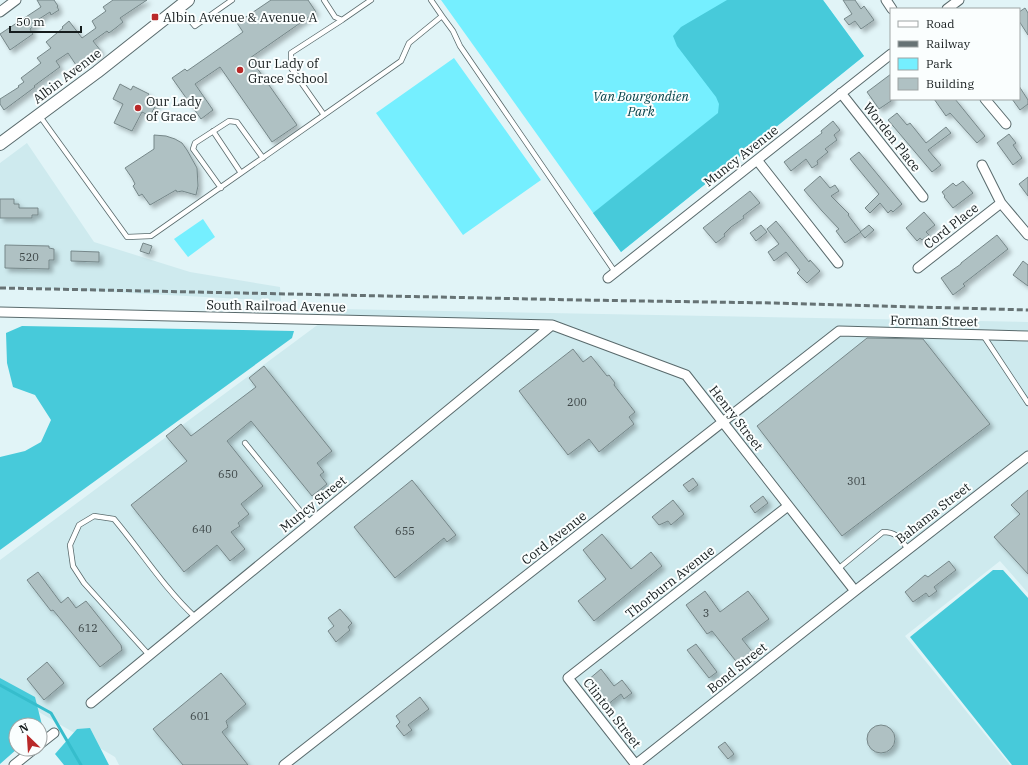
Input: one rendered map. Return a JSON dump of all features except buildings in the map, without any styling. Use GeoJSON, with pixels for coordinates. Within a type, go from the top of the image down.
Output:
{"type":"FeatureCollection","features":[{"type":"Feature","properties":{"kind":"street"},"geometry":{"type":"LineString","coordinates":[[0,12],[16,0]]}},
{"type":"Feature","properties":{"kind":"street"},"geometry":{"type":"LineString","coordinates":[[948,8],[959,0]]}},
{"type":"Feature","properties":{"kind":"street","name":"Albin Avenue"},"geometry":{"type":"LineString","coordinates":[[0,144],[97,72],[184,3]]}},
{"type":"Feature","properties":{"kind":"street","name":"Muncy Avenue"},"geometry":{"type":"LineString","coordinates":[[608,278],[890,55]]}},
{"type":"Feature","properties":{"kind":"street","name":"Worden Place"},"geometry":{"type":"LineString","coordinates":[[841,93],[923,197]]}},
{"type":"Feature","properties":{"kind":"street"},"geometry":{"type":"LineString","coordinates":[[986,100],[1006,124]]}},
{"type":"Feature","properties":{"kind":"street"},"geometry":{"type":"LineString","coordinates":[[757,160],[838,263]]}},
{"type":"Feature","properties":{"kind":"street"},"geometry":{"type":"LineString","coordinates":[[982,165],[1001,204],[1028,235]]}},
{"type":"Feature","properties":{"kind":"street","name":"Cord Place"},"geometry":{"type":"LineString","coordinates":[[918,268],[1001,204]]}},
{"type":"Feature","properties":{"kind":"street","name":"South Railroad Avenue"},"geometry":{"type":"LineString","coordinates":[[0,312],[552,325]]}},
{"type":"Feature","properties":{"kind":"street","name":"Henry Street"},"geometry":{"type":"LineString","coordinates":[[552,325],[686,375],[855,591]]}},
{"type":"Feature","properties":{"kind":"street","name":"Muncy Street"},"geometry":{"type":"LineString","coordinates":[[90,703],[552,325]]}},
{"type":"Feature","properties":{"kind":"street","name":"Cord Avenue"},"geometry":{"type":"LineString","coordinates":[[284,765],[839,331]]}},
{"type":"Feature","properties":{"kind":"street","name":"Forman Street"},"geometry":{"type":"LineString","coordinates":[[839,331],[1028,336]]}},
{"type":"Feature","properties":{"kind":"street","name":"Bahama Street"},"geometry":{"type":"LineString","coordinates":[[855,591],[1028,456]]}},
{"type":"Feature","properties":{"kind":"street","name":"Thorburn Avenue"},"geometry":{"type":"LineString","coordinates":[[568,678],[788,506]]}},
{"type":"Feature","properties":{"kind":"street","name":"Bond Street"},"geometry":{"type":"LineString","coordinates":[[636,765],[855,591]]}},
{"type":"Feature","properties":{"kind":"street","name":"Clinton Street"},"geometry":{"type":"LineString","coordinates":[[568,678],[636,765]]}},
{"type":"Feature","properties":{"kind":"street"},"geometry":{"type":"LineString","coordinates":[[48,738],[54,733]]}},
{"type":"Feature","properties":{"kind":"street"},"geometry":{"type":"LineString","coordinates":[[14,765],[24,757]]}},
{"type":"Feature","properties":{"kind":"lane"},"geometry":{"type":"LineString","coordinates":[[184,3],[195,26],[232,0]]}},
{"type":"Feature","properties":{"kind":"lane"},"geometry":{"type":"LineString","coordinates":[[324,0],[335,16],[342,20]]}},
{"type":"Feature","properties":{"kind":"lane"},"geometry":{"type":"LineString","coordinates":[[324,115],[292,68],[291,53],[372,0]]}},
{"type":"Feature","properties":{"kind":"lane"},"geometry":{"type":"LineString","coordinates":[[431,0],[453,30],[460,46],[615,272]]}},
{"type":"Feature","properties":{"kind":"lane"},"geometry":{"type":"LineString","coordinates":[[39,115],[127,237],[151,236],[401,61],[409,43],[442,16]]}},
{"type":"Feature","properties":{"kind":"lane"},"geometry":{"type":"LineString","coordinates":[[220,188],[193,149],[195,143],[229,120],[237,122],[262,158]]}},
{"type":"Feature","properties":{"kind":"lane"},"geometry":{"type":"LineString","coordinates":[[213,131],[241,173]]}},
{"type":"Feature","properties":{"kind":"lane"},"geometry":{"type":"LineString","coordinates":[[983,335],[1028,403]]}},
{"type":"Feature","properties":{"kind":"lane"},"geometry":{"type":"LineString","coordinates":[[245,443],[310,523]]}},
{"type":"Feature","properties":{"kind":"lane"},"geometry":{"type":"LineString","coordinates":[[149,656],[84,583],[73,566],[70,545],[80,525],[94,516],[114,519],[165,584],[195,617]]}},
{"type":"Feature","properties":{"kind":"lane"},"geometry":{"type":"LineString","coordinates":[[838,569],[883,532],[890,532],[897,535],[908,549]]}},
{"type":"Feature","properties":{"kind":"shaded area"},"geometry":{"type":"Polygon","coordinates":[[[727,0],[823,0],[864,56],[621,252],[593,213],[718,113],[719,104],[716,97],[677,46],[673,36],[681,27],[727,0]]]}},
{"type":"Feature","properties":{"kind":"shaded area"},"geometry":{"type":"Polygon","coordinates":[[[27,143],[94,242],[190,272],[280,287],[281,301],[0,286],[0,163],[27,143]]]}},
{"type":"Feature","properties":{"kind":"shaded area"},"geometry":{"type":"Polygon","coordinates":[[[339,309],[1028,322],[1028,593],[1000,561],[905,636],[1010,765],[119,765],[115,757],[0,689],[0,560],[339,309]]]}},
{"type":"Feature","properties":{"kind":"shaded area"},"geometry":{"type":"Polygon","coordinates":[[[22,326],[294,331],[292,338],[0,550],[0,457],[25,451],[41,442],[51,420],[35,395],[13,387],[7,363],[6,333],[22,326]]]}},
{"type":"Feature","properties":{"kind":"shaded area"},"geometry":{"type":"Polygon","coordinates":[[[993,570],[1003,570],[1028,598],[1028,765],[1012,765],[910,637],[993,570]]]}},
{"type":"Feature","properties":{"kind":"shaded area"},"geometry":{"type":"Polygon","coordinates":[[[0,678],[35,697],[40,717],[8,717],[8,757],[0,764],[0,678]]]}},
{"type":"Feature","properties":{"kind":"shaded area"},"geometry":{"type":"Polygon","coordinates":[[[90,728],[109,765],[64,765],[55,754],[77,729],[90,728]]]}},
{"type":"Feature","properties":{"kind":"green space","name":"Van Bourgondien Park"},"geometry":{"type":"Polygon","coordinates":[[[441,0],[823,0],[864,56],[621,252],[441,0]]]}},
{"type":"Feature","properties":{"kind":"green space"},"geometry":{"type":"Polygon","coordinates":[[[454,58],[541,180],[463,235],[376,113],[454,58]]]}},
{"type":"Feature","properties":{"kind":"green space"},"geometry":{"type":"Polygon","coordinates":[[[203,219],[215,237],[188,257],[174,239],[203,219]]]}},
{"type":"Feature","properties":{"kind":"waterway"},"geometry":{"type":"LineString","coordinates":[[0,685],[51,713],[81,765]]}},
{"type":"Feature","properties":{"kind":"railway"},"geometry":{"type":"LineString","coordinates":[[0,288],[774,303],[1028,310]]}},
{"type":"Feature","properties":{"kind":"place","name":"Albin Avenue & Avenue A"},"geometry":{"type":"Point","coordinates":[155,17]}},
{"type":"Feature","properties":{"kind":"place","name":"Our Lady of Grace School"},"geometry":{"type":"Point","coordinates":[240,70]}},
{"type":"Feature","properties":{"kind":"place","name":"Our Lady of Grace"},"geometry":{"type":"Point","coordinates":[138,108]}}]}
